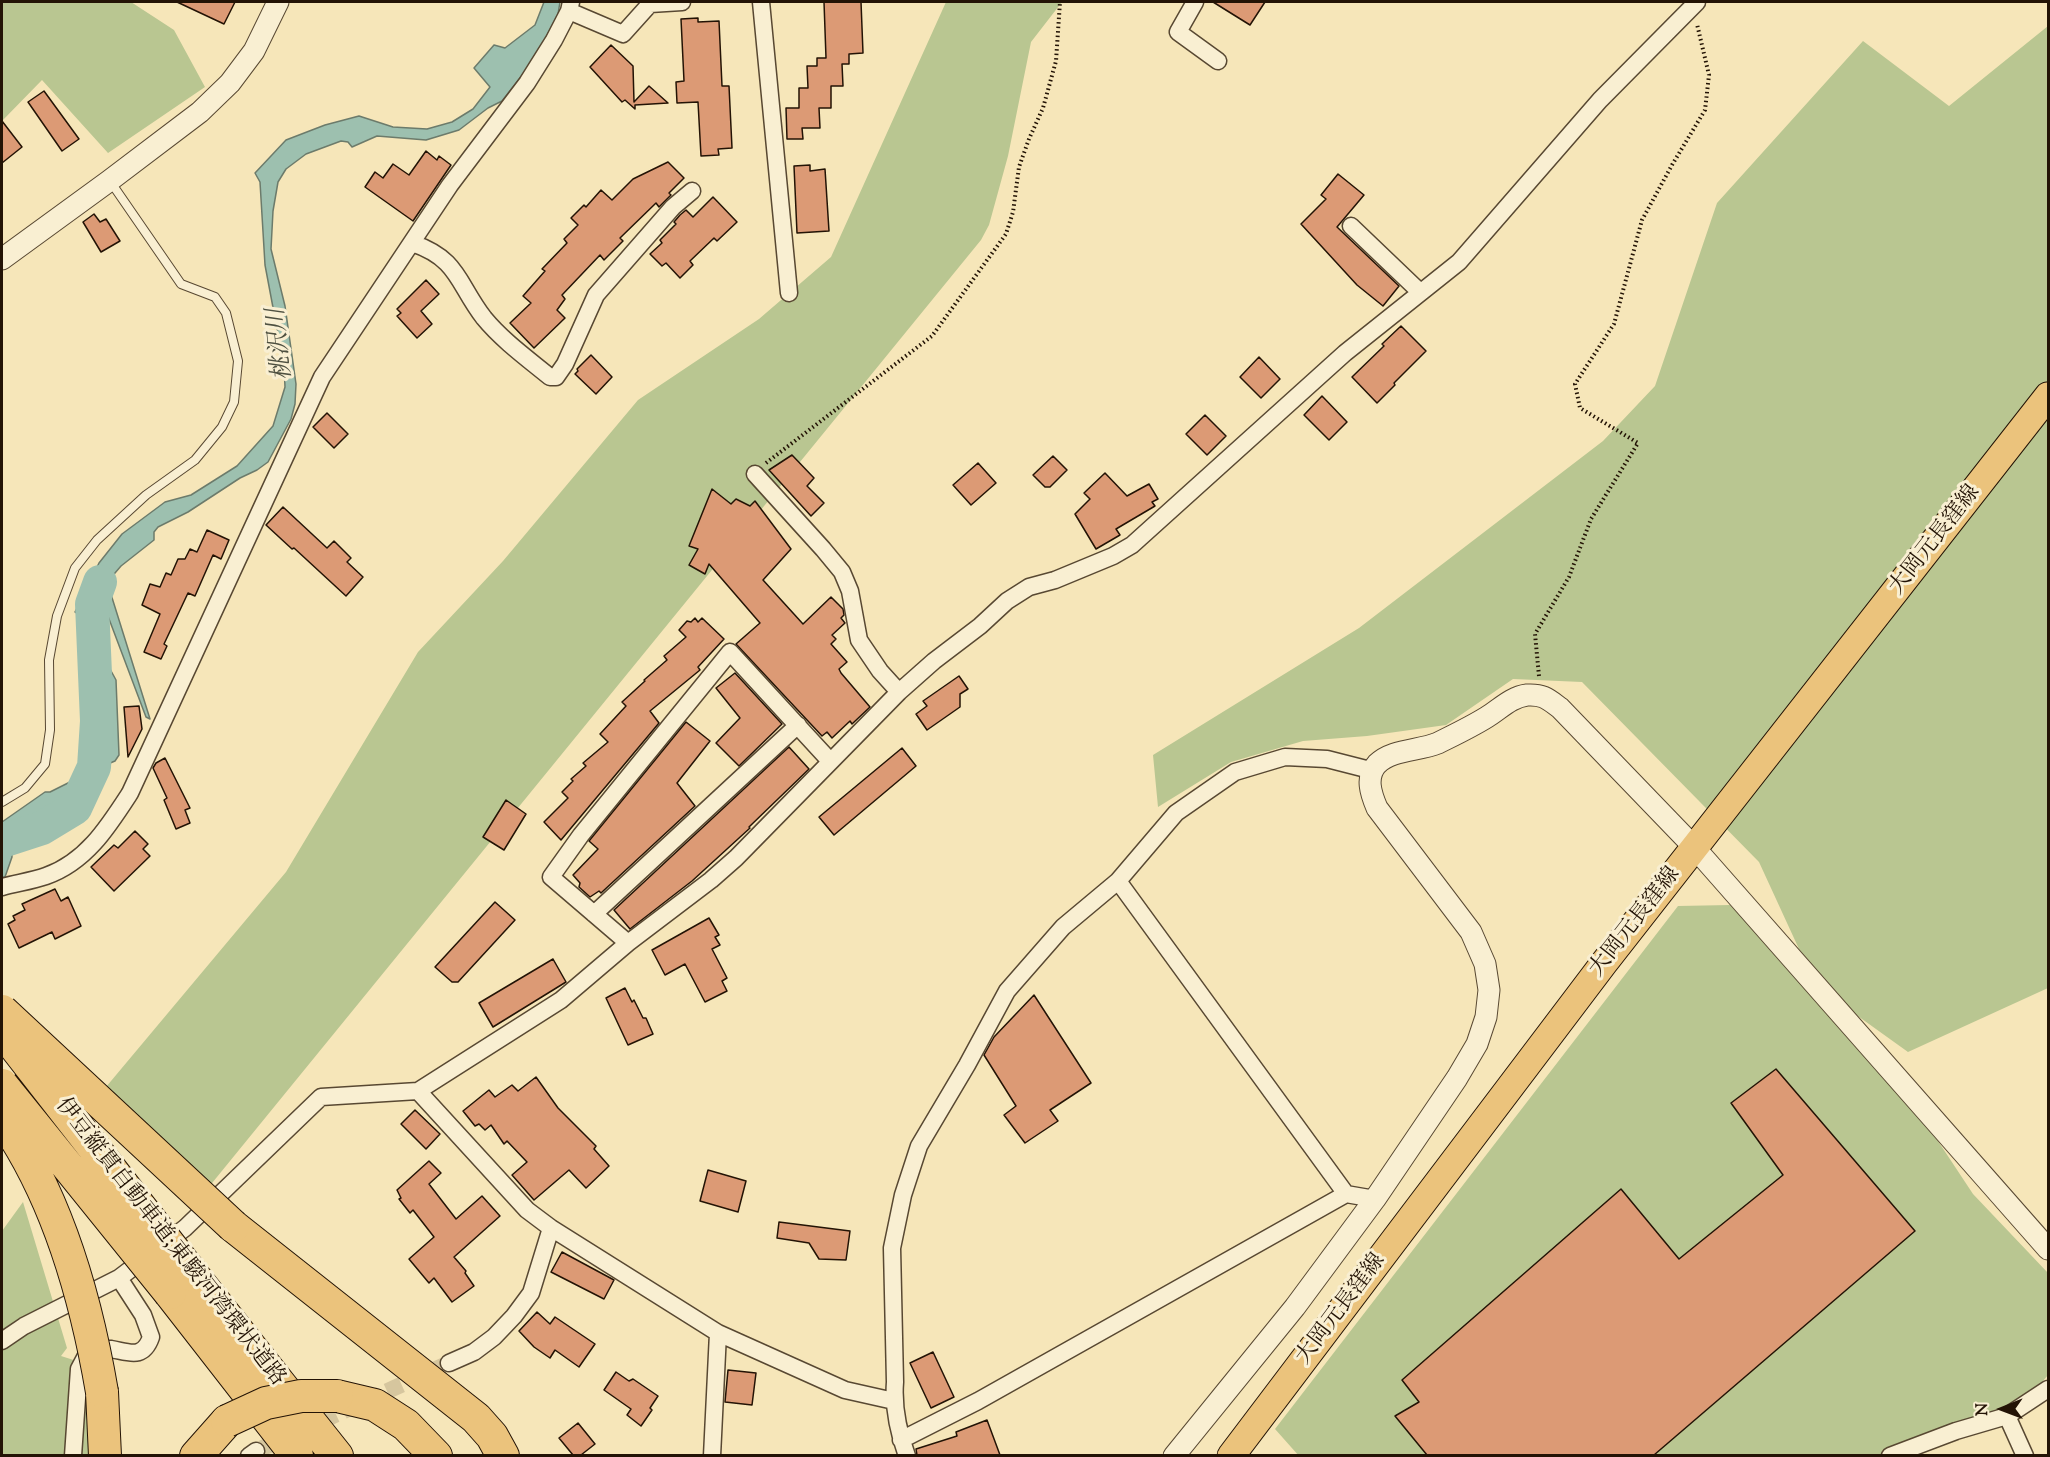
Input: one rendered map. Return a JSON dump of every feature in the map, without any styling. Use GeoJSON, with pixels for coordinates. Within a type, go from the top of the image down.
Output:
{"type":"FeatureCollection","features":[{"type":"Feature","properties":{"kind":"highway"},"geometry":{"type":"LineString","coordinates":[[2,1011],[233,1226],[476,1418],[492,1436],[503,1455]]}},
{"type":"Feature","properties":{"kind":"highway","name":"伊豆縦貫自動車道;東駿河湾環状道路"},"geometry":{"type":"LineString","coordinates":[[2,1029],[182,1284],[297,1455]]}},
{"type":"Feature","properties":{"kind":"highway","name":"伊豆縦貫自動車道;東駿河湾環状道路"},"geometry":{"type":"LineString","coordinates":[[2,1085],[337,1455]]}},
{"type":"Feature","properties":{"kind":"highway"},"geometry":{"type":"LineString","coordinates":[[2,1118],[39,1184],[66,1245],[93,1336],[102,1392],[105,1455]]}},
{"type":"Feature","properties":{"kind":"highway"},"geometry":{"type":"LineString","coordinates":[[196,1455],[227,1421],[266,1403],[301,1396],[337,1396],[375,1405],[406,1425],[436,1455]]}},
{"type":"Feature","properties":{"kind":"main road","name":"大岡元長窪線"},"geometry":{"type":"LineString","coordinates":[[1231,1455],[1695,847],[2049,396]]}},
{"type":"Feature","properties":{"kind":"street"},"geometry":{"type":"LineString","coordinates":[[2,259],[200,112],[230,83],[254,51],[278,2]]}},
{"type":"Feature","properties":{"kind":"street"},"geometry":{"type":"LineString","coordinates":[[2,887],[47,876],[77,861],[106,831],[130,793],[322,377],[450,185],[527,83],[570,6],[623,34],[650,4],[682,2]]}},
{"type":"Feature","properties":{"kind":"street"},"geometry":{"type":"LineString","coordinates":[[760,2],[789,293]]}},
{"type":"Feature","properties":{"kind":"street"},"geometry":{"type":"LineString","coordinates":[[1195,2],[1178,32],[1218,61]]}},
{"type":"Feature","properties":{"kind":"street"},"geometry":{"type":"LineString","coordinates":[[2,1341],[24,1326],[119,1278],[185,1228],[321,1097],[418,1091],[561,1000],[628,943],[711,880],[736,858],[898,692],[980,626],[1007,601],[1029,587],[1055,580],[1113,556],[1132,544],[1345,353],[1459,262],[1600,100],[1695,3]]}},
{"type":"Feature","properties":{"kind":"street"},"geometry":{"type":"LineString","coordinates":[[412,243],[438,254],[452,267],[485,319],[550,377],[556,377],[565,364],[596,295],[673,207],[692,191]]}},
{"type":"Feature","properties":{"kind":"street"},"geometry":{"type":"LineString","coordinates":[[1351,226],[1420,292]]}},
{"type":"Feature","properties":{"kind":"street"},"geometry":{"type":"LineString","coordinates":[[755,474],[824,549],[842,572],[850,591],[859,640],[879,671],[898,692]]}},
{"type":"Feature","properties":{"kind":"street"},"geometry":{"type":"LineString","coordinates":[[628,943],[551,877],[581,835],[730,652],[830,761]]}},
{"type":"Feature","properties":{"kind":"street"},"geometry":{"type":"LineString","coordinates":[[1174,1455],[1295,1307],[1375,1199],[1457,1078],[1477,1044],[1486,1017],[1489,990],[1485,964],[1471,932],[1377,808],[1370,792],[1371,776],[1377,764],[1392,755],[1433,745],[1460,733],[1512,699],[1525,695],[1541,695],[1560,708],[1695,847],[2049,1249]]}},
{"type":"Feature","properties":{"kind":"street"},"geometry":{"type":"LineString","coordinates":[[594,914],[798,725]]}},
{"type":"Feature","properties":{"kind":"street"},"geometry":{"type":"LineString","coordinates":[[1374,771],[1327,759],[1285,758],[1235,772],[1176,813],[1118,881],[1063,927],[1006,991],[920,1146],[903,1195],[892,1248],[894,1401],[904,1448],[978,1401],[1346,1194],[1375,1199]]}},
{"type":"Feature","properties":{"kind":"street"},"geometry":{"type":"LineString","coordinates":[[1118,881],[1346,1194]]}},
{"type":"Feature","properties":{"kind":"street"},"geometry":{"type":"LineString","coordinates":[[418,1091],[528,1210],[551,1228],[718,1333],[845,1390],[894,1401]]}},
{"type":"Feature","properties":{"kind":"street"},"geometry":{"type":"LineString","coordinates":[[449,1363],[474,1352],[494,1337],[519,1309],[531,1293],[551,1228]]}},
{"type":"Feature","properties":{"kind":"street"},"geometry":{"type":"LineString","coordinates":[[73,1455],[79,1369],[87,1354],[109,1349],[128,1354],[142,1351],[151,1337],[143,1315],[119,1278]]}},
{"type":"Feature","properties":{"kind":"street"},"geometry":{"type":"LineString","coordinates":[[712,1455],[718,1333]]}},
{"type":"Feature","properties":{"kind":"street"},"geometry":{"type":"LineString","coordinates":[[1890,1455],[1956,1431],[2007,1416],[2049,1389]]}},
{"type":"Feature","properties":{"kind":"street"},"geometry":{"type":"LineString","coordinates":[[2007,1416],[2025,1455]]}},
{"type":"Feature","properties":{"kind":"lane"},"geometry":{"type":"LineString","coordinates":[[2,802],[25,788],[45,764],[50,730],[49,660],[57,616],[75,568],[97,540],[146,495],[195,460],[222,427],[234,402],[238,361],[226,314],[215,297],[181,284],[110,181]]}},
{"type":"Feature","properties":{"kind":"path"},"geometry":{"type":"LineString","coordinates":[[755,474],[764,464],[932,336],[1006,234],[1019,167],[1043,108],[1056,61],[1060,2]]}},
{"type":"Feature","properties":{"kind":"path"},"geometry":{"type":"LineString","coordinates":[[1541,695],[1535,634],[1569,577],[1591,519],[1638,443],[1580,408],[1575,384],[1614,324],[1642,220],[1705,110],[1709,75],[1695,3]]}},
{"type":"Feature","properties":{"kind":"green space"},"geometry":{"type":"Polygon","coordinates":[[[2,2],[131,2],[174,30],[205,87],[108,153],[42,80],[2,121],[2,2]]]}},
{"type":"Feature","properties":{"kind":"green space"},"geometry":{"type":"Polygon","coordinates":[[[946,2],[1062,2],[1031,42],[1008,156],[989,225],[981,240],[208,1188],[106,1087],[286,872],[418,652],[503,561],[638,400],[759,319],[831,257],[946,2]]]}},
{"type":"Feature","properties":{"kind":"green space"},"geometry":{"type":"Polygon","coordinates":[[[2048,26],[2048,988],[1908,1052],[1816,986],[1759,862],[1582,682],[1513,679],[1446,725],[1367,736],[1303,741],[1231,762],[1158,807],[1153,755],[1359,628],[1603,441],[1655,386],[1717,203],[1863,41],[1949,106],[2048,26]]]}},
{"type":"Feature","properties":{"kind":"green space"},"geometry":{"type":"Polygon","coordinates":[[[1730,905],[1893,1073],[1973,1194],[2048,1273],[2048,1375],[2021,1407],[1887,1455],[1299,1456],[1275,1429],[1678,906],[1730,905]]]}},
{"type":"Feature","properties":{"kind":"green space"},"geometry":{"type":"Polygon","coordinates":[[[23,1202],[67,1348],[61,1356],[83,1363],[89,1455],[2,1455],[2,1231],[23,1202]]]}},
{"type":"Feature","properties":{"kind":"water"},"geometry":{"type":"Polygon","coordinates":[[[544,2],[560,2],[558,14],[535,59],[502,101],[488,108],[459,130],[426,140],[377,136],[352,147],[348,142],[341,141],[306,154],[286,169],[278,182],[273,211],[271,249],[285,306],[296,384],[295,404],[291,419],[268,462],[188,512],[158,527],[154,532],[154,540],[121,566],[109,580],[109,588],[150,719],[146,717],[103,603],[104,658],[116,680],[119,755],[115,761],[103,766],[81,787],[11,834],[12,857],[5,877],[2,877],[2,822],[45,792],[50,792],[84,775],[102,755],[98,720],[97,641],[92,626],[75,612],[99,563],[122,534],[165,502],[191,495],[237,466],[273,426],[285,387],[284,366],[265,265],[260,182],[255,173],[286,140],[325,125],[359,116],[393,127],[427,129],[452,122],[473,109],[490,87],[474,68],[494,45],[505,48],[535,25],[544,2]]]}},
{"type":"Feature","properties":{"kind":"building"},"geometry":{"type":"Polygon","coordinates":[[[177,2],[235,2],[224,24],[177,2]]]}},
{"type":"Feature","properties":{"kind":"building"},"geometry":{"type":"Polygon","coordinates":[[[824,2],[861,2],[863,53],[849,54],[849,64],[842,64],[843,86],[831,86],[831,108],[819,108],[820,128],[802,128],[803,139],[787,139],[786,108],[799,108],[799,88],[808,88],[807,66],[817,66],[817,58],[826,58],[824,2]]]}},
{"type":"Feature","properties":{"kind":"building"},"geometry":{"type":"Polygon","coordinates":[[[1213,2],[1265,2],[1250,25],[1213,2]]]}},
{"type":"Feature","properties":{"kind":"building"},"geometry":{"type":"Polygon","coordinates":[[[698,18],[698,22],[719,21],[722,86],[729,86],[732,148],[718,149],[719,155],[701,156],[698,102],[677,103],[676,82],[684,81],[681,19],[698,18]]]}},
{"type":"Feature","properties":{"kind":"building"},"geometry":{"type":"Polygon","coordinates":[[[611,45],[633,66],[634,102],[649,86],[668,103],[635,105],[635,109],[625,100],[622,102],[590,67],[611,45]]]}},
{"type":"Feature","properties":{"kind":"building"},"geometry":{"type":"Polygon","coordinates":[[[44,91],[79,139],[62,151],[28,102],[44,91]]]}},
{"type":"Feature","properties":{"kind":"building"},"geometry":{"type":"Polygon","coordinates":[[[2,121],[22,147],[2,163],[2,121]]]}},
{"type":"Feature","properties":{"kind":"building"},"geometry":{"type":"Polygon","coordinates":[[[426,151],[437,160],[439,156],[451,165],[413,221],[365,187],[375,172],[383,178],[393,164],[409,175],[426,151]]]}},
{"type":"Feature","properties":{"kind":"building"},"geometry":{"type":"Polygon","coordinates":[[[668,162],[684,178],[659,207],[656,203],[620,238],[623,241],[604,260],[600,255],[562,295],[565,299],[557,310],[565,318],[534,348],[510,323],[531,303],[523,296],[545,271],[542,269],[567,243],[564,239],[578,225],[571,218],[584,205],[586,207],[601,190],[612,200],[633,179],[668,162]]]}},
{"type":"Feature","properties":{"kind":"building"},"geometry":{"type":"Polygon","coordinates":[[[810,165],[810,171],[825,169],[829,231],[797,233],[794,166],[810,165]]]}},
{"type":"Feature","properties":{"kind":"building"},"geometry":{"type":"Polygon","coordinates":[[[1338,174],[1364,195],[1337,227],[1399,286],[1383,306],[1357,285],[1301,224],[1326,199],[1321,195],[1338,174]]]}},
{"type":"Feature","properties":{"kind":"building"},"geometry":{"type":"Polygon","coordinates":[[[713,197],[737,222],[717,241],[714,238],[690,261],[693,265],[680,278],[666,263],[662,266],[650,254],[662,243],[660,240],[676,224],[674,222],[680,215],[686,210],[693,217],[713,197]]]}},
{"type":"Feature","properties":{"kind":"building"},"geometry":{"type":"Polygon","coordinates":[[[94,214],[100,222],[106,219],[120,241],[101,252],[83,222],[94,214]]]}},
{"type":"Feature","properties":{"kind":"building"},"geometry":{"type":"Polygon","coordinates":[[[426,280],[439,294],[421,311],[432,324],[417,338],[397,316],[401,313],[397,309],[426,280]]]}},
{"type":"Feature","properties":{"kind":"building"},"geometry":{"type":"Polygon","coordinates":[[[1401,326],[1426,351],[1377,403],[1352,377],[1401,326]]]}},
{"type":"Feature","properties":{"kind":"building"},"geometry":{"type":"Polygon","coordinates":[[[591,355],[612,377],[596,394],[575,374],[591,355]]]}},
{"type":"Feature","properties":{"kind":"building"},"geometry":{"type":"Polygon","coordinates":[[[1259,357],[1280,379],[1261,398],[1240,377],[1259,357]]]}},
{"type":"Feature","properties":{"kind":"building"},"geometry":{"type":"Polygon","coordinates":[[[1322,396],[1347,422],[1329,440],[1304,415],[1322,396]]]}},
{"type":"Feature","properties":{"kind":"building"},"geometry":{"type":"Polygon","coordinates":[[[327,413],[348,434],[334,448],[313,427],[327,413]]]}},
{"type":"Feature","properties":{"kind":"building"},"geometry":{"type":"Polygon","coordinates":[[[1205,415],[1226,436],[1207,455],[1186,434],[1205,415]]]}},
{"type":"Feature","properties":{"kind":"building"},"geometry":{"type":"Polygon","coordinates":[[[792,455],[814,478],[807,486],[824,503],[811,516],[769,470],[792,455]]]}},
{"type":"Feature","properties":{"kind":"building"},"geometry":{"type":"Polygon","coordinates":[[[1053,456],[1067,470],[1050,487],[1045,487],[1033,475],[1053,456]]]}},
{"type":"Feature","properties":{"kind":"building"},"geometry":{"type":"Polygon","coordinates":[[[978,463],[996,483],[971,505],[953,485],[978,463]]]}},
{"type":"Feature","properties":{"kind":"building"},"geometry":{"type":"Polygon","coordinates":[[[1105,473],[1127,496],[1149,484],[1158,499],[1152,502],[1155,506],[1116,529],[1120,535],[1096,549],[1075,514],[1090,499],[1084,493],[1105,473]]]}},
{"type":"Feature","properties":{"kind":"building"},"geometry":{"type":"Polygon","coordinates":[[[712,489],[731,504],[736,499],[750,506],[755,501],[791,549],[763,580],[803,624],[831,597],[843,609],[844,615],[841,618],[845,623],[832,635],[836,639],[831,644],[847,662],[839,669],[841,673],[870,707],[832,738],[827,732],[822,736],[736,644],[760,623],[709,564],[705,574],[689,565],[698,549],[689,546],[712,489]]]}},
{"type":"Feature","properties":{"kind":"building"},"geometry":{"type":"Polygon","coordinates":[[[283,507],[327,548],[334,541],[351,558],[347,562],[363,577],[346,596],[266,525],[283,507]]]}},
{"type":"Feature","properties":{"kind":"building"},"geometry":{"type":"Polygon","coordinates":[[[207,530],[229,540],[221,559],[213,555],[195,596],[188,593],[164,644],[167,646],[161,659],[144,652],[160,614],[142,605],[150,584],[160,587],[166,573],[171,575],[178,559],[185,559],[190,549],[197,552],[207,530]]]}},
{"type":"Feature","properties":{"kind":"building"},"geometry":{"type":"Polygon","coordinates":[[[695,618],[698,622],[702,618],[724,639],[698,667],[700,670],[650,711],[659,723],[561,840],[544,822],[568,798],[562,792],[573,781],[571,779],[586,766],[583,763],[608,742],[600,734],[626,706],[622,702],[667,660],[664,656],[686,637],[679,630],[687,621],[691,622],[695,618]]]}},
{"type":"Feature","properties":{"kind":"building"},"geometry":{"type":"Polygon","coordinates":[[[735,673],[782,724],[739,766],[716,743],[740,718],[716,688],[735,673]]]}},
{"type":"Feature","properties":{"kind":"building"},"geometry":{"type":"Polygon","coordinates":[[[959,676],[968,689],[960,694],[960,707],[927,730],[916,714],[927,706],[923,701],[959,676]]]}},
{"type":"Feature","properties":{"kind":"building"},"geometry":{"type":"Polygon","coordinates":[[[139,706],[142,729],[128,757],[124,707],[139,706]]]}},
{"type":"Feature","properties":{"kind":"building"},"geometry":{"type":"Polygon","coordinates":[[[686,722],[710,741],[677,783],[695,806],[601,893],[599,891],[590,897],[579,887],[580,883],[573,875],[598,849],[589,841],[686,722]]]}},
{"type":"Feature","properties":{"kind":"building"},"geometry":{"type":"Polygon","coordinates":[[[789,747],[809,769],[750,828],[692,881],[630,929],[614,910],[789,747]]]}},
{"type":"Feature","properties":{"kind":"building"},"geometry":{"type":"Polygon","coordinates":[[[902,748],[916,766],[834,835],[819,817],[902,748]]]}},
{"type":"Feature","properties":{"kind":"building"},"geometry":{"type":"Polygon","coordinates":[[[165,758],[190,808],[185,810],[190,823],[176,829],[164,800],[167,798],[153,768],[156,763],[165,758]]]}},
{"type":"Feature","properties":{"kind":"building"},"geometry":{"type":"Polygon","coordinates":[[[506,800],[526,814],[504,850],[483,837],[506,800]]]}},
{"type":"Feature","properties":{"kind":"building"},"geometry":{"type":"Polygon","coordinates":[[[135,831],[148,844],[143,849],[150,856],[114,891],[91,867],[114,845],[118,848],[135,831]]]}},
{"type":"Feature","properties":{"kind":"building"},"geometry":{"type":"Polygon","coordinates":[[[55,889],[61,901],[68,897],[81,926],[55,939],[52,932],[19,948],[8,924],[15,920],[13,916],[25,910],[22,904],[55,889]]]}},
{"type":"Feature","properties":{"kind":"building"},"geometry":{"type":"Polygon","coordinates":[[[495,902],[515,920],[458,982],[452,982],[435,967],[495,902]]]}},
{"type":"Feature","properties":{"kind":"building"},"geometry":{"type":"Polygon","coordinates":[[[709,918],[719,935],[715,937],[720,945],[712,949],[727,978],[722,981],[727,991],[705,1002],[685,964],[665,975],[652,950],[709,918]]]}},
{"type":"Feature","properties":{"kind":"building"},"geometry":{"type":"Polygon","coordinates":[[[553,959],[566,982],[493,1027],[479,1003],[553,959]]]}},
{"type":"Feature","properties":{"kind":"building"},"geometry":{"type":"Polygon","coordinates":[[[625,988],[643,1018],[646,1018],[653,1034],[628,1045],[606,998],[625,988]]]}},
{"type":"Feature","properties":{"kind":"building"},"geometry":{"type":"Polygon","coordinates":[[[1034,995],[1091,1083],[1050,1110],[1058,1121],[1025,1143],[1004,1115],[1016,1106],[984,1055],[994,1037],[1034,995]]]}},
{"type":"Feature","properties":{"kind":"building"},"geometry":{"type":"Polygon","coordinates":[[[1776,1069],[1915,1231],[1654,1455],[1427,1455],[1395,1416],[1419,1402],[1402,1380],[1621,1189],[1679,1259],[1783,1175],[1731,1103],[1776,1069]]]}},
{"type":"Feature","properties":{"kind":"building"},"geometry":{"type":"Polygon","coordinates":[[[536,1077],[558,1108],[596,1146],[594,1149],[609,1166],[586,1188],[569,1170],[534,1200],[512,1175],[527,1162],[507,1141],[504,1144],[491,1125],[485,1130],[479,1124],[475,1126],[463,1111],[489,1090],[495,1097],[512,1085],[518,1091],[536,1077]]]}},
{"type":"Feature","properties":{"kind":"building"},"geometry":{"type":"Polygon","coordinates":[[[415,1110],[440,1134],[426,1149],[401,1124],[415,1110]]]}},
{"type":"Feature","properties":{"kind":"building"},"geometry":{"type":"Polygon","coordinates":[[[429,1161],[441,1173],[429,1184],[456,1219],[482,1196],[500,1216],[454,1257],[466,1271],[465,1273],[474,1286],[452,1302],[434,1278],[429,1283],[409,1259],[434,1237],[413,1210],[410,1213],[399,1199],[401,1198],[397,1190],[429,1161]]]}},
{"type":"Feature","properties":{"kind":"building"},"geometry":{"type":"Polygon","coordinates":[[[708,1170],[746,1181],[738,1212],[700,1201],[708,1170]]]}},
{"type":"Feature","properties":{"kind":"building"},"geometry":{"type":"Polygon","coordinates":[[[779,1222],[850,1231],[846,1260],[819,1259],[809,1243],[777,1238],[779,1222]]]}},
{"type":"Feature","properties":{"kind":"building"},"geometry":{"type":"Polygon","coordinates":[[[562,1252],[614,1280],[604,1299],[551,1272],[562,1252]]]}},
{"type":"Feature","properties":{"kind":"building"},"geometry":{"type":"Polygon","coordinates":[[[537,1312],[550,1324],[555,1317],[595,1344],[579,1367],[555,1350],[550,1358],[534,1347],[519,1331],[537,1312]]]}},
{"type":"Feature","properties":{"kind":"building"},"geometry":{"type":"Polygon","coordinates":[[[933,1352],[954,1397],[931,1408],[910,1363],[933,1352]]]}},
{"type":"Feature","properties":{"kind":"building"},"geometry":{"type":"Polygon","coordinates":[[[728,1370],[756,1373],[752,1405],[725,1402],[728,1370]]]}},
{"type":"Feature","properties":{"kind":"building"},"geometry":{"type":"Polygon","coordinates":[[[616,1372],[629,1381],[633,1379],[658,1396],[641,1426],[627,1415],[631,1409],[604,1390],[616,1372]]]}},
{"type":"Feature","properties":{"kind":"building"},"geometry":{"type":"Polygon","coordinates":[[[987,1420],[1000,1455],[917,1455],[916,1449],[957,1436],[956,1432],[987,1420]]]}},
{"type":"Feature","properties":{"kind":"building"},"geometry":{"type":"Polygon","coordinates":[[[578,1423],[595,1444],[581,1455],[573,1455],[559,1438],[578,1423]]]}},
{"type":"Feature","properties":{"kind":"waterway","name":"桃沢川"},"geometry":{"type":"LineString","coordinates":[[2,841],[42,828],[75,808],[94,767],[97,721],[92,604],[100,582]]}},
{"type":"Feature","properties":{"kind":"tunnel"},"geometry":{"type":"LineString","coordinates":[[256,1451],[449,1363]]}}]}
